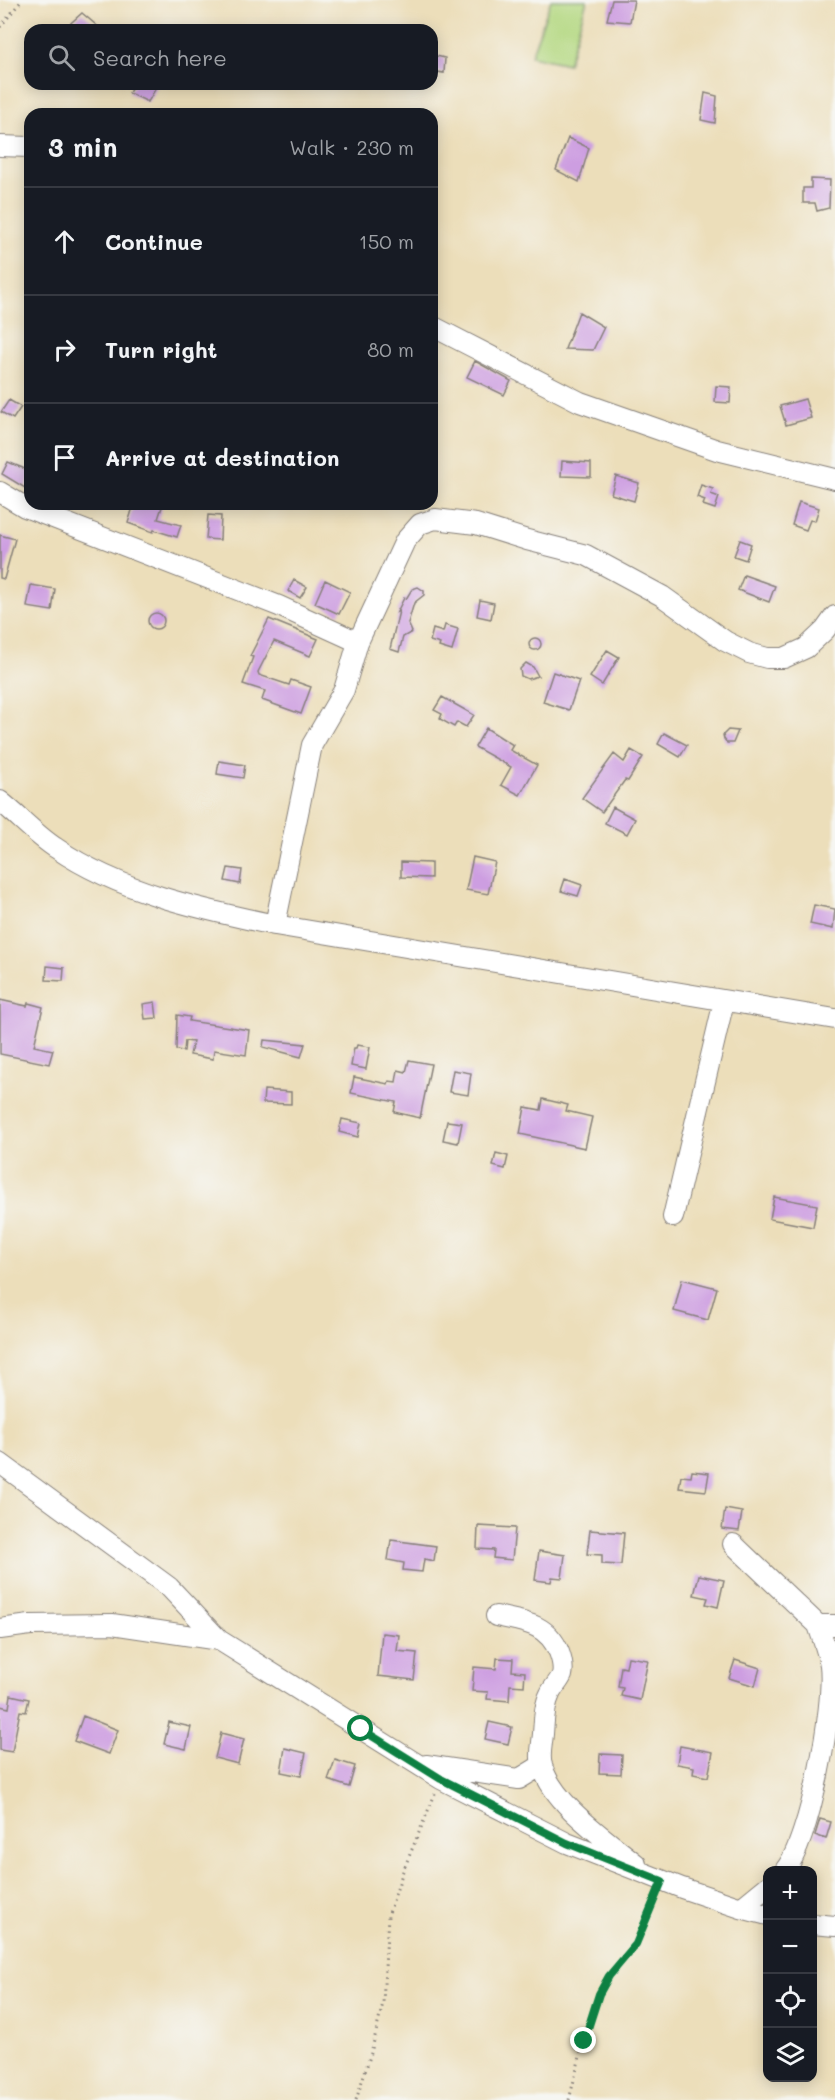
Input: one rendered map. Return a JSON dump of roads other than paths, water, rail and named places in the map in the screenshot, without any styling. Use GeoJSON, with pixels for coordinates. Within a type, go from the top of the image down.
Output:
{"type":"FeatureCollection","features":[{"type":"Feature","properties":{"kind":"street"},"geometry":{"type":"LineString","coordinates":[[0,146],[24,147]]}},
{"type":"Feature","properties":{"kind":"street"},"geometry":{"type":"LineString","coordinates":[[438,329],[580,402],[717,450],[835,479]]}},
{"type":"Feature","properties":{"kind":"street"},"geometry":{"type":"LineString","coordinates":[[0,492],[24,506]]}},
{"type":"Feature","properties":{"kind":"street"},"geometry":{"type":"LineString","coordinates":[[34,510],[279,606],[358,642]]}},
{"type":"Feature","properties":{"kind":"street"},"geometry":{"type":"LineString","coordinates":[[275,925],[312,745],[344,690],[358,642],[405,541],[420,524],[435,519],[476,524],[586,555],[662,596],[725,641],[749,653],[767,658],[784,658],[807,648],[835,616]]}},
{"type":"Feature","properties":{"kind":"street"},"geometry":{"type":"LineString","coordinates":[[0,801],[56,848],[117,883],[217,913],[275,925],[835,1019]]}},
{"type":"Feature","properties":{"kind":"street"},"geometry":{"type":"LineString","coordinates":[[673,1218],[724,1001]]}},
{"type":"Feature","properties":{"kind":"street"},"geometry":{"type":"LineString","coordinates":[[0,1463],[169,1587],[219,1641],[441,1779],[567,1843],[655,1878],[763,1914]]}},
{"type":"Feature","properties":{"kind":"street"},"geometry":{"type":"LineString","coordinates":[[733,1544],[826,1625],[830,1665],[826,1739],[807,1821],[788,1866]]}},
{"type":"Feature","properties":{"kind":"street"},"geometry":{"type":"LineString","coordinates":[[496,1616],[527,1623],[548,1633],[555,1642],[562,1660],[562,1674],[546,1703],[541,1753],[542,1765],[549,1782],[580,1817],[655,1878]]}},
{"type":"Feature","properties":{"kind":"street"},"geometry":{"type":"LineString","coordinates":[[0,1629],[30,1625],[112,1624],[219,1641]]}},
{"type":"Feature","properties":{"kind":"street"},"geometry":{"type":"LineString","coordinates":[[416,1763],[519,1779],[542,1765]]}},
{"type":"Feature","properties":{"kind":"street"},"geometry":{"type":"LineString","coordinates":[[741,1908],[763,1890]]}},
{"type":"Feature","properties":{"kind":"street"},"geometry":{"type":"LineString","coordinates":[[817,1924],[835,1926]]}}]}
